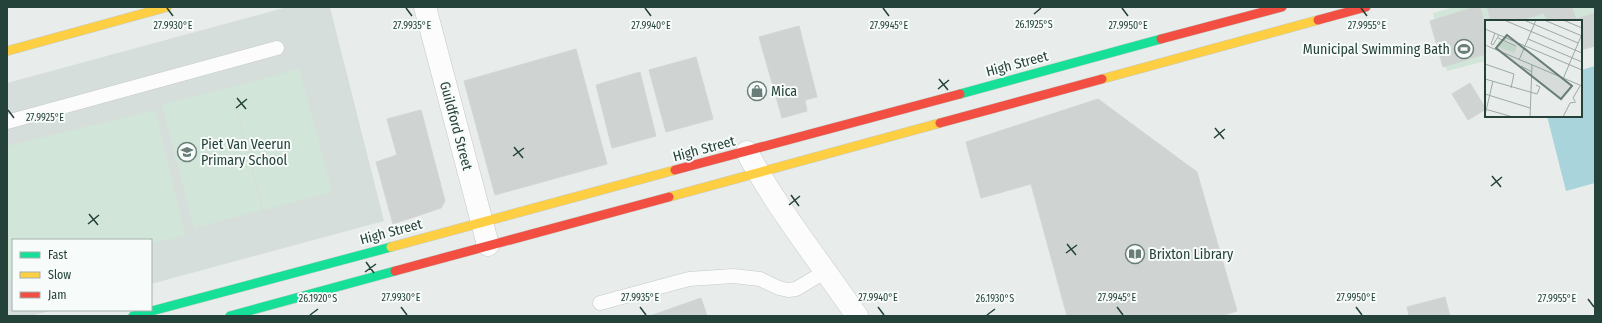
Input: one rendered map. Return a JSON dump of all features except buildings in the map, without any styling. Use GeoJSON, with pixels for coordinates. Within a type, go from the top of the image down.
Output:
{"type":"FeatureCollection","features":[{"type":"Feature","properties":{"kind":"main road"},"geometry":{"type":"LineString","coordinates":[[7,51],[167,7]]}},
{"type":"Feature","properties":{"kind":"main road","name":"High Street"},"geometry":{"type":"LineString","coordinates":[[152,311],[1282,7]]}},
{"type":"Feature","properties":{"kind":"main road"},"geometry":{"type":"LineString","coordinates":[[230,316],[1366,7]]}},
{"type":"Feature","properties":{"kind":"main road","name":"High Street"},"geometry":{"type":"LineString","coordinates":[[133,316],[152,311]]}},
{"type":"Feature","properties":{"kind":"street","name":"Guildford Street"},"geometry":{"type":"LineString","coordinates":[[425,7],[488,245]]}},
{"type":"Feature","properties":{"kind":"street"},"geometry":{"type":"LineString","coordinates":[[747,152],[758,173],[858,316]]}},
{"type":"Feature","properties":{"kind":"lane"},"geometry":{"type":"LineString","coordinates":[[7,122],[276,48]]}},
{"type":"Feature","properties":{"kind":"lane"},"geometry":{"type":"LineString","coordinates":[[600,303],[689,279],[733,276],[760,279],[779,288],[788,290],[796,289],[826,272]]}},
{"type":"Feature","properties":{"kind":"shaded area","name":"Piet Van Veerun Primary School"},"geometry":{"type":"Polygon","coordinates":[[[287,7],[330,7],[384,221],[152,284],[152,239],[12,239],[12,311],[49,311],[31,316],[7,316],[7,83],[287,7]]]}},
{"type":"Feature","properties":{"kind":"green space","name":"Municipal Swimming Bath"},"geometry":{"type":"Polygon","coordinates":[[[1454,7],[1595,7],[1595,33],[1582,22],[1582,20],[1485,20],[1485,61],[1447,71],[1433,13],[1454,7]]]}},
{"type":"Feature","properties":{"kind":"green space"},"geometry":{"type":"Polygon","coordinates":[[[299,69],[332,192],[264,210],[231,87],[299,69]]]}},
{"type":"Feature","properties":{"kind":"green space"},"geometry":{"type":"Polygon","coordinates":[[[230,87],[262,210],[194,228],[162,105],[230,87]]]}},
{"type":"Feature","properties":{"kind":"green space"},"geometry":{"type":"Polygon","coordinates":[[[155,110],[185,235],[152,244],[152,239],[12,239],[12,278],[7,279],[7,146],[155,110]]]}},
{"type":"Feature","properties":{"kind":"water"},"geometry":{"type":"Polygon","coordinates":[[[1595,66],[1595,183],[1566,191],[1547,117],[1582,117],[1582,70],[1595,66]]]}},
{"type":"Feature","properties":{"kind":"traffic: fast"},"geometry":{"type":"LineString","coordinates":[[960,94],[1161,39]]}},
{"type":"Feature","properties":{"kind":"traffic: fast"},"geometry":{"type":"LineString","coordinates":[[152,311],[391,247]]}},
{"type":"Feature","properties":{"kind":"traffic: fast"},"geometry":{"type":"LineString","coordinates":[[230,316],[395,271]]}},
{"type":"Feature","properties":{"kind":"traffic: fast"},"geometry":{"type":"LineString","coordinates":[[133,316],[152,311]]}},
{"type":"Feature","properties":{"kind":"traffic: slow"},"geometry":{"type":"LineString","coordinates":[[7,51],[167,7]]}},
{"type":"Feature","properties":{"kind":"traffic: slow"},"geometry":{"type":"LineString","coordinates":[[1102,79],[1318,20]]}},
{"type":"Feature","properties":{"kind":"traffic: slow"},"geometry":{"type":"LineString","coordinates":[[669,197],[940,123]]}},
{"type":"Feature","properties":{"kind":"traffic: slow"},"geometry":{"type":"LineString","coordinates":[[391,247],[675,170]]}},
{"type":"Feature","properties":{"kind":"traffic: jam"},"geometry":{"type":"LineString","coordinates":[[1161,39],[1282,7]]}},
{"type":"Feature","properties":{"kind":"traffic: jam"},"geometry":{"type":"LineString","coordinates":[[1318,20],[1366,7]]}},
{"type":"Feature","properties":{"kind":"traffic: jam"},"geometry":{"type":"LineString","coordinates":[[940,123],[1102,79]]}},
{"type":"Feature","properties":{"kind":"traffic: jam"},"geometry":{"type":"LineString","coordinates":[[675,170],[960,94]]}},
{"type":"Feature","properties":{"kind":"traffic: jam"},"geometry":{"type":"LineString","coordinates":[[395,271],[669,197]]}},
{"type":"Feature","properties":{"kind":"place","name":"Municipal Swimming Bath"},"geometry":{"type":"Point","coordinates":[1464,49]}},
{"type":"Feature","properties":{"kind":"place","name":"Mica"},"geometry":{"type":"Point","coordinates":[757,91]}},
{"type":"Feature","properties":{"kind":"place","name":"Piet Van Veerun Primary School"},"geometry":{"type":"Point","coordinates":[187,152]}},
{"type":"Feature","properties":{"kind":"place","name":"Brixton Library"},"geometry":{"type":"Point","coordinates":[1135,254]}}]}
